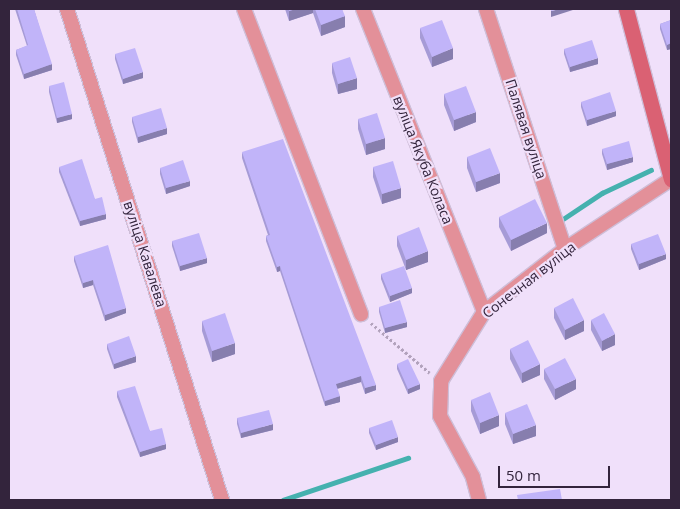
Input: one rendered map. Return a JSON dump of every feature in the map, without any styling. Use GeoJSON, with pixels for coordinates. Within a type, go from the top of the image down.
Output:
{"type":"FeatureCollection","features":[{"type":"Feature","properties":{"kind":"street","name":"вуліца Кавалёва"},"geometry":{"type":"LineString","coordinates":[[67,9],[222,500]]}},
{"type":"Feature","properties":{"kind":"street"},"geometry":{"type":"LineString","coordinates":[[244,9],[361,314]]}},
{"type":"Feature","properties":{"kind":"street","name":"вуліца Якуба Коласа"},"geometry":{"type":"LineString","coordinates":[[363,9],[484,312]]}},
{"type":"Feature","properties":{"kind":"street","name":"Палявая вуліца"},"geometry":{"type":"LineString","coordinates":[[486,9],[565,249]]}},
{"type":"Feature","properties":{"kind":"street"},"geometry":{"type":"LineString","coordinates":[[626,9],[671,179]]}},
{"type":"Feature","properties":{"kind":"street","name":"Сонечная вуліца"},"geometry":{"type":"LineString","coordinates":[[440,381],[484,312],[565,249],[671,179]]}},
{"type":"Feature","properties":{"kind":"street"},"geometry":{"type":"LineString","coordinates":[[440,381],[440,416],[473,478],[479,500]]}},
{"type":"Feature","properties":{"kind":"path"},"geometry":{"type":"LineString","coordinates":[[361,314],[440,381]]}},
{"type":"Feature","properties":{"kind":"building"},"geometry":{"type":"Polygon","coordinates":[[[17,9],[34,9],[52,64],[24,74],[16,50],[28,45],[17,9]]]}},
{"type":"Feature","properties":{"kind":"building"},"geometry":{"type":"Polygon","coordinates":[[[315,9],[342,9],[345,16],[321,25],[315,9]]]}},
{"type":"Feature","properties":{"kind":"building"},"geometry":{"type":"Polygon","coordinates":[[[442,20],[453,48],[432,57],[420,28],[442,20]]]}},
{"type":"Feature","properties":{"kind":"building"},"geometry":{"type":"Polygon","coordinates":[[[671,20],[671,43],[667,45],[660,24],[671,20]]]}},
{"type":"Feature","properties":{"kind":"building"},"geometry":{"type":"Polygon","coordinates":[[[592,40],[598,58],[570,67],[564,49],[592,40]]]}},
{"type":"Feature","properties":{"kind":"building"},"geometry":{"type":"Polygon","coordinates":[[[135,48],[143,72],[123,79],[115,54],[135,48]]]}},
{"type":"Feature","properties":{"kind":"building"},"geometry":{"type":"Polygon","coordinates":[[[350,57],[357,78],[338,84],[332,63],[350,57]]]}},
{"type":"Feature","properties":{"kind":"building"},"geometry":{"type":"Polygon","coordinates":[[[64,82],[72,114],[57,118],[49,86],[64,82]]]}},
{"type":"Feature","properties":{"kind":"building"},"geometry":{"type":"Polygon","coordinates":[[[466,86],[476,112],[454,120],[444,94],[466,86]]]}},
{"type":"Feature","properties":{"kind":"building"},"geometry":{"type":"Polygon","coordinates":[[[610,92],[616,111],[587,120],[581,102],[610,92]]]}},
{"type":"Feature","properties":{"kind":"building"},"geometry":{"type":"Polygon","coordinates":[[[161,108],[167,128],[138,137],[132,117],[161,108]]]}},
{"type":"Feature","properties":{"kind":"building"},"geometry":{"type":"Polygon","coordinates":[[[377,113],[385,138],[366,144],[358,119],[377,113]]]}},
{"type":"Feature","properties":{"kind":"building"},"geometry":{"type":"Polygon","coordinates":[[[283,139],[376,385],[365,388],[361,376],[336,384],[340,396],[325,401],[280,266],[277,267],[266,236],[270,235],[242,152],[283,139]]]}},
{"type":"Feature","properties":{"kind":"building"},"geometry":{"type":"Polygon","coordinates":[[[629,141],[633,157],[607,164],[602,149],[629,141]]]}},
{"type":"Feature","properties":{"kind":"building"},"geometry":{"type":"Polygon","coordinates":[[[490,148],[500,173],[476,182],[467,157],[490,148]]]}},
{"type":"Feature","properties":{"kind":"building"},"geometry":{"type":"Polygon","coordinates":[[[82,159],[95,199],[102,197],[106,214],[80,221],[59,167],[82,159]]]}},
{"type":"Feature","properties":{"kind":"building"},"geometry":{"type":"Polygon","coordinates":[[[183,160],[190,181],[166,188],[160,168],[183,160]]]}},
{"type":"Feature","properties":{"kind":"building"},"geometry":{"type":"Polygon","coordinates":[[[393,161],[401,188],[382,194],[373,167],[393,161]]]}},
{"type":"Feature","properties":{"kind":"building"},"geometry":{"type":"Polygon","coordinates":[[[535,199],[547,223],[511,240],[499,217],[535,199]]]}},
{"type":"Feature","properties":{"kind":"building"},"geometry":{"type":"Polygon","coordinates":[[[419,227],[428,251],[406,260],[397,236],[419,227]]]}},
{"type":"Feature","properties":{"kind":"building"},"geometry":{"type":"Polygon","coordinates":[[[199,233],[207,258],[180,266],[172,241],[199,233]]]}},
{"type":"Feature","properties":{"kind":"building"},"geometry":{"type":"Polygon","coordinates":[[[658,234],[666,254],[639,264],[631,244],[658,234]]]}},
{"type":"Feature","properties":{"kind":"building"},"geometry":{"type":"Polygon","coordinates":[[[108,245],[126,308],[105,315],[93,280],[83,283],[74,256],[108,245]]]}},
{"type":"Feature","properties":{"kind":"building"},"geometry":{"type":"Polygon","coordinates":[[[404,266],[412,288],[390,296],[381,274],[404,266]]]}},
{"type":"Feature","properties":{"kind":"building"},"geometry":{"type":"Polygon","coordinates":[[[573,298],[584,320],[565,330],[554,308],[573,298]]]}},
{"type":"Feature","properties":{"kind":"building"},"geometry":{"type":"Polygon","coordinates":[[[400,300],[407,322],[385,328],[379,307],[400,300]]]}},
{"type":"Feature","properties":{"kind":"building"},"geometry":{"type":"Polygon","coordinates":[[[225,313],[235,343],[212,351],[202,321],[225,313]]]}},
{"type":"Feature","properties":{"kind":"building"},"geometry":{"type":"Polygon","coordinates":[[[604,313],[615,334],[602,341],[591,320],[604,313]]]}},
{"type":"Feature","properties":{"kind":"building"},"geometry":{"type":"Polygon","coordinates":[[[129,336],[136,356],[114,364],[107,344],[129,336]]]}},
{"type":"Feature","properties":{"kind":"building"},"geometry":{"type":"Polygon","coordinates":[[[528,340],[540,364],[522,373],[510,349],[528,340]]]}},
{"type":"Feature","properties":{"kind":"building"},"geometry":{"type":"Polygon","coordinates":[[[565,358],[576,379],[555,389],[544,369],[565,358]]]}},
{"type":"Feature","properties":{"kind":"building"},"geometry":{"type":"Polygon","coordinates":[[[408,359],[420,384],[408,389],[397,364],[408,359]]]}},
{"type":"Feature","properties":{"kind":"building"},"geometry":{"type":"Polygon","coordinates":[[[135,386],[150,431],[162,428],[166,444],[140,452],[117,391],[135,386]]]}},
{"type":"Feature","properties":{"kind":"building"},"geometry":{"type":"Polygon","coordinates":[[[490,392],[499,415],[480,423],[471,400],[490,392]]]}},
{"type":"Feature","properties":{"kind":"building"},"geometry":{"type":"Polygon","coordinates":[[[527,404],[536,425],[513,434],[505,413],[527,404]]]}},
{"type":"Feature","properties":{"kind":"building"},"geometry":{"type":"Polygon","coordinates":[[[269,410],[273,424],[241,433],[237,418],[269,410]]]}},
{"type":"Feature","properties":{"kind":"building"},"geometry":{"type":"Polygon","coordinates":[[[392,420],[398,437],[376,445],[369,428],[392,420]]]}},
{"type":"Feature","properties":{"kind":"building"},"geometry":{"type":"Polygon","coordinates":[[[560,489],[562,500],[518,500],[517,495],[560,489]]]}},
{"type":"Feature","properties":{"kind":"waterway"},"geometry":{"type":"LineString","coordinates":[[563,219],[602,193],[651,170]]}},
{"type":"Feature","properties":{"kind":"waterway"},"geometry":{"type":"LineString","coordinates":[[283,500],[408,458]]}}]}
